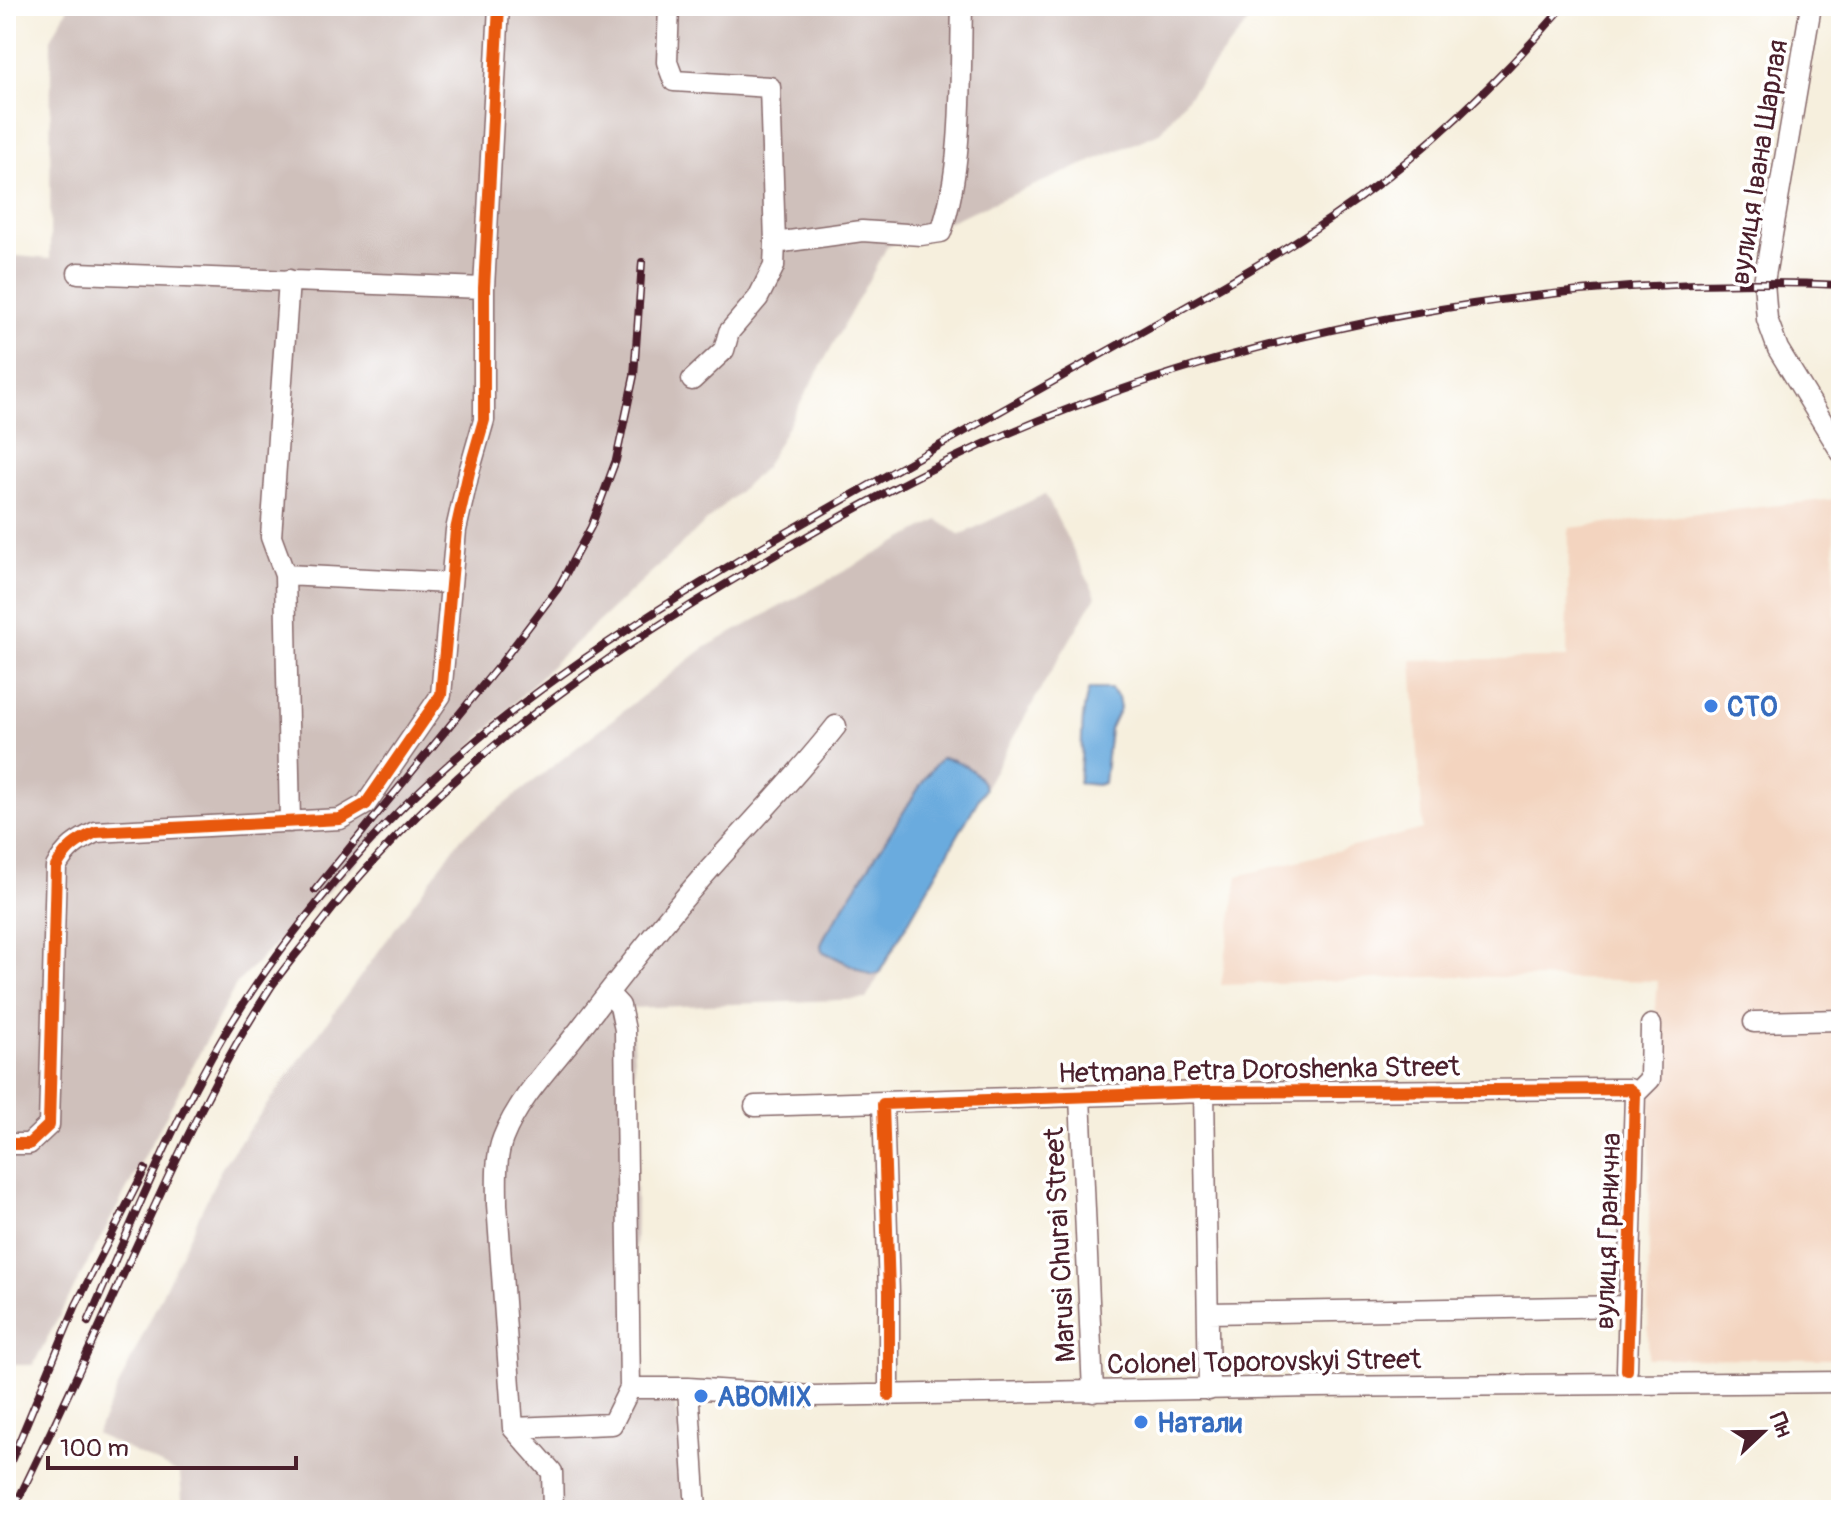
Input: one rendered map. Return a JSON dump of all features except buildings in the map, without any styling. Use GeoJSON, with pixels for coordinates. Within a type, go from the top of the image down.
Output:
{"type":"FeatureCollection","features":[{"type":"Feature","properties":{"kind":"street"},"geometry":{"type":"LineString","coordinates":[[6,1144],[29,1144],[49,1125],[56,867],[65,850],[96,832],[340,819],[366,804],[441,695],[456,530],[484,420],[484,288],[499,6]]}},
{"type":"Feature","properties":{"kind":"street"},"geometry":{"type":"LineString","coordinates":[[669,6],[667,62],[674,81],[770,87],[774,266],[758,298],[729,332],[724,350],[692,380]]}},
{"type":"Feature","properties":{"kind":"street"},"geometry":{"type":"LineString","coordinates":[[775,243],[862,231],[921,235],[941,232],[949,209],[958,124],[962,6]]}},
{"type":"Feature","properties":{"kind":"street","name":"вулиця Івана Шарлая"},"geometry":{"type":"LineString","coordinates":[[1811,6],[1764,282],[1767,319],[1778,349],[1841,452]]}},
{"type":"Feature","properties":{"kind":"street"},"geometry":{"type":"LineString","coordinates":[[78,273],[484,288]]}},
{"type":"Feature","properties":{"kind":"street"},"geometry":{"type":"LineString","coordinates":[[289,280],[271,537],[285,575],[290,822]]}},
{"type":"Feature","properties":{"kind":"street"},"geometry":{"type":"LineString","coordinates":[[285,575],[450,583]]}},
{"type":"Feature","properties":{"kind":"street"},"geometry":{"type":"LineString","coordinates":[[553,1510],[552,1472],[513,1428],[497,1204],[502,1141],[514,1114],[686,896],[778,791],[804,767],[836,726]]}},
{"type":"Feature","properties":{"kind":"street"},"geometry":{"type":"LineString","coordinates":[[513,1428],[612,1424],[630,1388],[625,1030],[620,1006],[608,993]]}},
{"type":"Feature","properties":{"kind":"street"},"geometry":{"type":"LineString","coordinates":[[1754,1022],[1841,1020]]}},
{"type":"Feature","properties":{"kind":"street"},"geometry":{"type":"LineString","coordinates":[[1635,1094],[1650,1079],[1651,1025]]}},
{"type":"Feature","properties":{"kind":"street","name":"Hetmana Petra Doroshenka Street"},"geometry":{"type":"LineString","coordinates":[[755,1106],[1204,1092],[1629,1089],[1635,1094]]}},
{"type":"Feature","properties":{"kind":"street"},"geometry":{"type":"LineString","coordinates":[[1204,1092],[1209,1390]]}},
{"type":"Feature","properties":{"kind":"street","name":"вулиця Гранична"},"geometry":{"type":"LineString","coordinates":[[1627,1370],[1635,1094]]}},
{"type":"Feature","properties":{"kind":"street","name":"Marusi Churai Street"},"geometry":{"type":"LineString","coordinates":[[1080,1096],[1093,1392]]}},
{"type":"Feature","properties":{"kind":"street"},"geometry":{"type":"LineString","coordinates":[[883,1104],[889,1395]]}},
{"type":"Feature","properties":{"kind":"street"},"geometry":{"type":"LineString","coordinates":[[1209,1313],[1629,1306]]}},
{"type":"Feature","properties":{"kind":"street","name":"Colonel Toporovskyi Street"},"geometry":{"type":"LineString","coordinates":[[630,1388],[688,1388],[812,1396],[1841,1382]]}},
{"type":"Feature","properties":{"kind":"street"},"geometry":{"type":"LineString","coordinates":[[688,1388],[696,1510]]}},
{"type":"Feature","properties":{"kind":"shaded area"},"geometry":{"type":"Polygon","coordinates":[[[69,6],[1261,6],[1159,133],[887,247],[765,467],[557,660],[237,983],[33,1365],[6,1365],[6,255],[50,259],[51,39],[69,6]]]}},
{"type":"Feature","properties":{"kind":"shaded area"},"geometry":{"type":"Polygon","coordinates":[[[1045,494],[1096,596],[866,999],[631,1008],[637,1116],[633,1402],[674,1403],[678,1417],[685,1510],[183,1510],[180,1474],[96,1434],[223,1165],[461,838],[704,648],[938,520],[960,535],[1045,494]]]}},
{"type":"Feature","properties":{"kind":"shaded area"},"geometry":{"type":"Polygon","coordinates":[[[1834,499],[1841,1359],[1648,1358],[1650,1079],[1658,981],[1456,976],[1221,985],[1238,876],[1423,829],[1412,660],[1567,658],[1569,528],[1834,499]]]}},
{"type":"Feature","properties":{"kind":"water"},"geometry":{"type":"Polygon","coordinates":[[[1089,689],[1111,689],[1118,697],[1120,708],[1110,729],[1104,783],[1097,785],[1078,783],[1089,689]]]}},
{"type":"Feature","properties":{"kind":"water"},"geometry":{"type":"Polygon","coordinates":[[[941,758],[955,760],[968,767],[985,788],[879,973],[871,975],[822,951],[821,945],[927,775],[941,758]]]}},
{"type":"Feature","properties":{"kind":"railway"},"geometry":{"type":"LineString","coordinates":[[88,1322],[164,1149],[230,1024],[281,950],[335,882],[404,806],[448,765],[541,690],[690,590],[1210,293],[1331,218],[1395,171],[1455,120],[1564,6]]}},
{"type":"Feature","properties":{"kind":"railway"},"geometry":{"type":"LineString","coordinates":[[315,890],[501,663],[558,588],[591,527],[616,460],[634,376],[642,262]]}},
{"type":"Feature","properties":{"kind":"railway"},"geometry":{"type":"LineString","coordinates":[[13,1510],[184,1143],[234,1048],[276,980],[405,827],[506,736],[615,654],[763,562],[926,472],[993,440],[1093,400],[1196,365],[1301,337],[1408,314],[1516,298],[1625,288],[1733,283],[1841,285]]}},
{"type":"Feature","properties":{"kind":"railway"},"geometry":{"type":"LineString","coordinates":[[6,1473],[76,1305],[145,1169]]}},
{"type":"Feature","properties":{"kind":"cycle path"},"geometry":{"type":"LineString","coordinates":[[6,1144],[29,1144],[49,1125],[56,867],[68,850],[96,832],[340,819],[366,804],[441,695],[456,530],[484,420],[484,288],[499,6]]}},
{"type":"Feature","properties":{"kind":"cycle path"},"geometry":{"type":"LineString","coordinates":[[889,1395],[883,1104],[1204,1092],[1629,1089],[1635,1094],[1627,1370]]}},
{"type":"Feature","properties":{"kind":"place","name":"СТО"},"geometry":{"type":"Point","coordinates":[1711,706]}},
{"type":"Feature","properties":{"kind":"place","name":"ABOMIX"},"geometry":{"type":"Point","coordinates":[701,1396]}},
{"type":"Feature","properties":{"kind":"place","name":"Натали"},"geometry":{"type":"Point","coordinates":[1141,1422]}}]}
